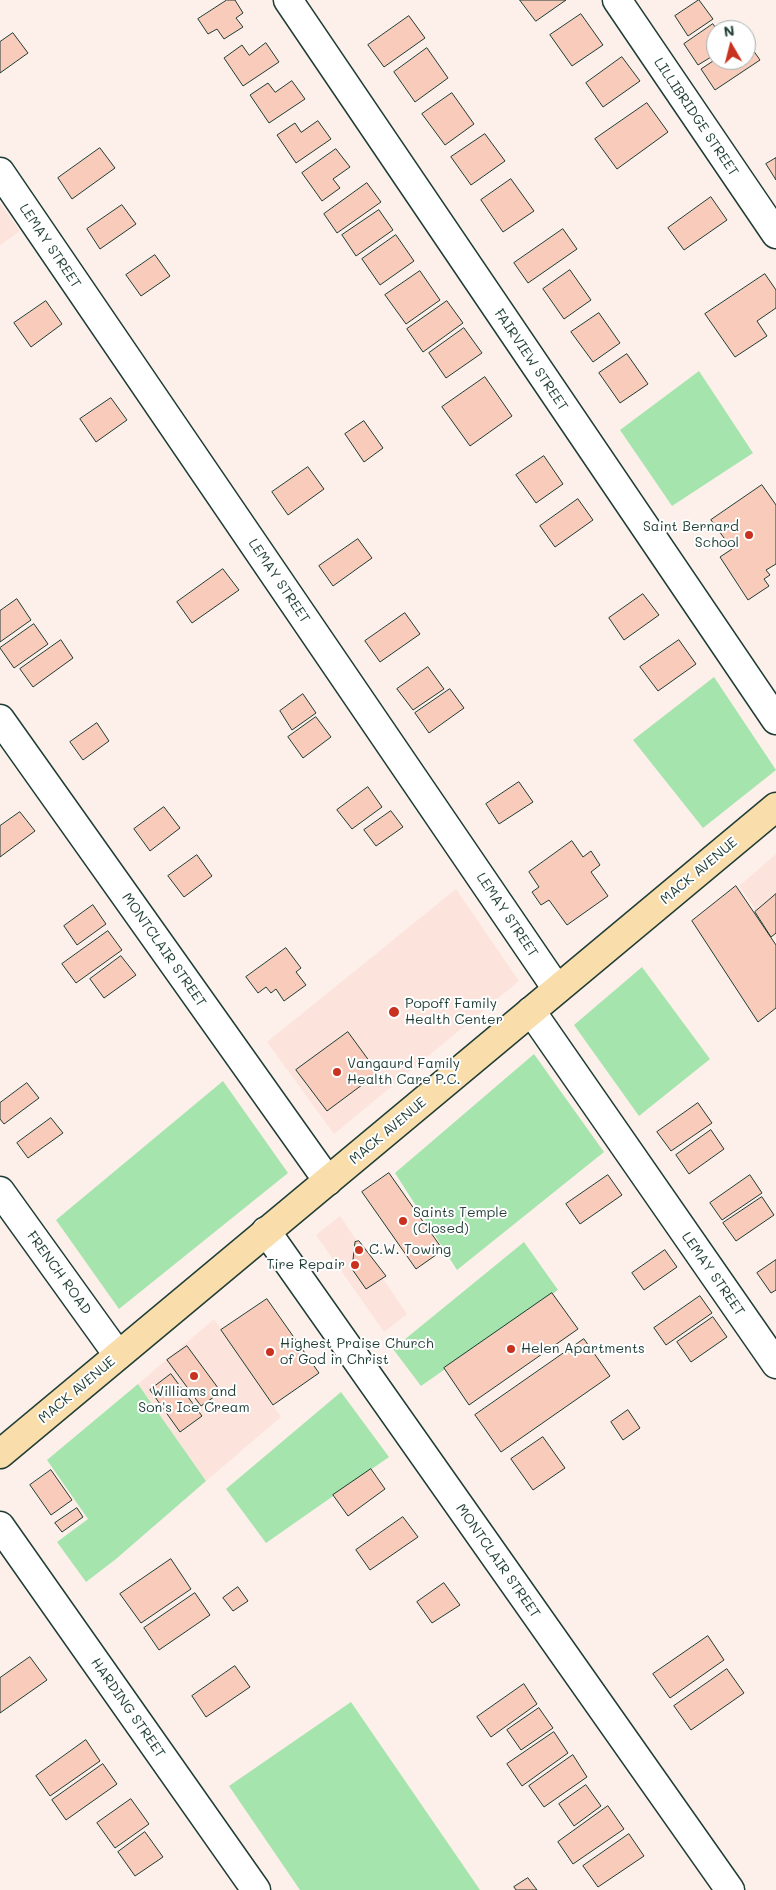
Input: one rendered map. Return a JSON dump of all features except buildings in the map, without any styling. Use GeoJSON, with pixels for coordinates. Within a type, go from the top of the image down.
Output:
{"type":"FeatureCollection","features":[{"type":"Feature","properties":{"kind":"main road","name":"MACK AVENUE"},"geometry":{"type":"LineString","coordinates":[[0,1454],[776,807]]}},
{"type":"Feature","properties":{"kind":"street","name":"FAIRVIEW STREET"},"geometry":{"type":"LineString","coordinates":[[288,0],[776,720]]}},
{"type":"Feature","properties":{"kind":"street","name":"LILLIBRIDGE STREET"},"geometry":{"type":"LineString","coordinates":[[617,0],[776,234]]}},
{"type":"Feature","properties":{"kind":"street","name":"LEMAY STREET"},"geometry":{"type":"LineString","coordinates":[[0,172],[557,989]]}},
{"type":"Feature","properties":{"kind":"street","name":"MONTCLAIR STREET"},"geometry":{"type":"LineString","coordinates":[[0,719],[328,1181]]}},
{"type":"Feature","properties":{"kind":"street","name":"LEMAY STREET"},"geometry":{"type":"LineString","coordinates":[[531,1011],[776,1364]]}},
{"type":"Feature","properties":{"kind":"street","name":"FRENCH ROAD"},"geometry":{"type":"LineString","coordinates":[[0,1191],[118,1355]]}},
{"type":"Feature","properties":{"kind":"street","name":"MONTCLAIR STREET"},"geometry":{"type":"LineString","coordinates":[[266,1232],[730,1890]]}},
{"type":"Feature","properties":{"kind":"street","name":"HARDING STREET"},"geometry":{"type":"LineString","coordinates":[[0,1526],[256,1890]]}},
{"type":"Feature","properties":{"kind":"shaded area"},"geometry":{"type":"Polygon","coordinates":[[[0,203],[20,231],[0,245],[0,203]]]}},
{"type":"Feature","properties":{"kind":"shaded area"},"geometry":{"type":"Polygon","coordinates":[[[776,854],[776,939],[739,886],[776,854]]]}},
{"type":"Feature","properties":{"kind":"shaded area","name":"Popoff Family Health Center"},"geometry":{"type":"Polygon","coordinates":[[[456,889],[519,981],[334,1134],[267,1042],[456,889]]]}},
{"type":"Feature","properties":{"kind":"shaded area"},"geometry":{"type":"Polygon","coordinates":[[[340,1216],[407,1314],[384,1332],[316,1235],[340,1216]]]}},
{"type":"Feature","properties":{"kind":"shaded area"},"geometry":{"type":"Polygon","coordinates":[[[214,1319],[281,1417],[206,1481],[138,1384],[214,1319]]]}},
{"type":"Feature","properties":{"kind":"green space"},"geometry":{"type":"Polygon","coordinates":[[[699,371],[753,453],[672,506],[620,430],[699,371]]]}},
{"type":"Feature","properties":{"kind":"green space"},"geometry":{"type":"Polygon","coordinates":[[[714,677],[776,770],[703,828],[633,740],[714,677]]]}},
{"type":"Feature","properties":{"kind":"green space"},"geometry":{"type":"Polygon","coordinates":[[[642,967],[710,1059],[639,1116],[574,1025],[642,967]]]}},
{"type":"Feature","properties":{"kind":"green space"},"geometry":{"type":"Polygon","coordinates":[[[534,1054],[604,1152],[457,1270],[395,1173],[534,1054]]]}},
{"type":"Feature","properties":{"kind":"green space"},"geometry":{"type":"Polygon","coordinates":[[[223,1081],[288,1173],[119,1309],[56,1220],[223,1081]]]}},
{"type":"Feature","properties":{"kind":"green space"},"geometry":{"type":"Polygon","coordinates":[[[524,1242],[558,1290],[421,1386],[393,1349],[524,1242]]]}},
{"type":"Feature","properties":{"kind":"green space"},"geometry":{"type":"Polygon","coordinates":[[[138,1384],[206,1481],[116,1559],[86,1582],[57,1542],[88,1519],[47,1460],[138,1384]]]}},
{"type":"Feature","properties":{"kind":"green space"},"geometry":{"type":"Polygon","coordinates":[[[341,1392],[389,1457],[266,1543],[226,1489],[341,1392]]]}},
{"type":"Feature","properties":{"kind":"green space"},"geometry":{"type":"Polygon","coordinates":[[[351,1702],[480,1890],[300,1890],[229,1786],[351,1702]]]}},
{"type":"Feature","properties":{"kind":"place","name":"Saint Bernard School"},"geometry":{"type":"Point","coordinates":[749,535]}},
{"type":"Feature","properties":{"kind":"place","name":"Popoff Family Health Center"},"geometry":{"type":"Point","coordinates":[394,1012]}},
{"type":"Feature","properties":{"kind":"place","name":"Vangaurd Family Health Care P.C."},"geometry":{"type":"Point","coordinates":[337,1072]}},
{"type":"Feature","properties":{"kind":"place","name":"Saints Temple (Closed)"},"geometry":{"type":"Point","coordinates":[403,1221]}},
{"type":"Feature","properties":{"kind":"place","name":"C.W. Towing"},"geometry":{"type":"Point","coordinates":[359,1250]}},
{"type":"Feature","properties":{"kind":"place","name":"Tire Repair"},"geometry":{"type":"Point","coordinates":[355,1265]}},
{"type":"Feature","properties":{"kind":"place","name":"Helen Apartments"},"geometry":{"type":"Point","coordinates":[511,1349]}},
{"type":"Feature","properties":{"kind":"place","name":"Highest Praise Church of God in Christ"},"geometry":{"type":"Point","coordinates":[270,1352]}},
{"type":"Feature","properties":{"kind":"place","name":"Williams and Son's Ice Cream"},"geometry":{"type":"Point","coordinates":[194,1376]}}]}
